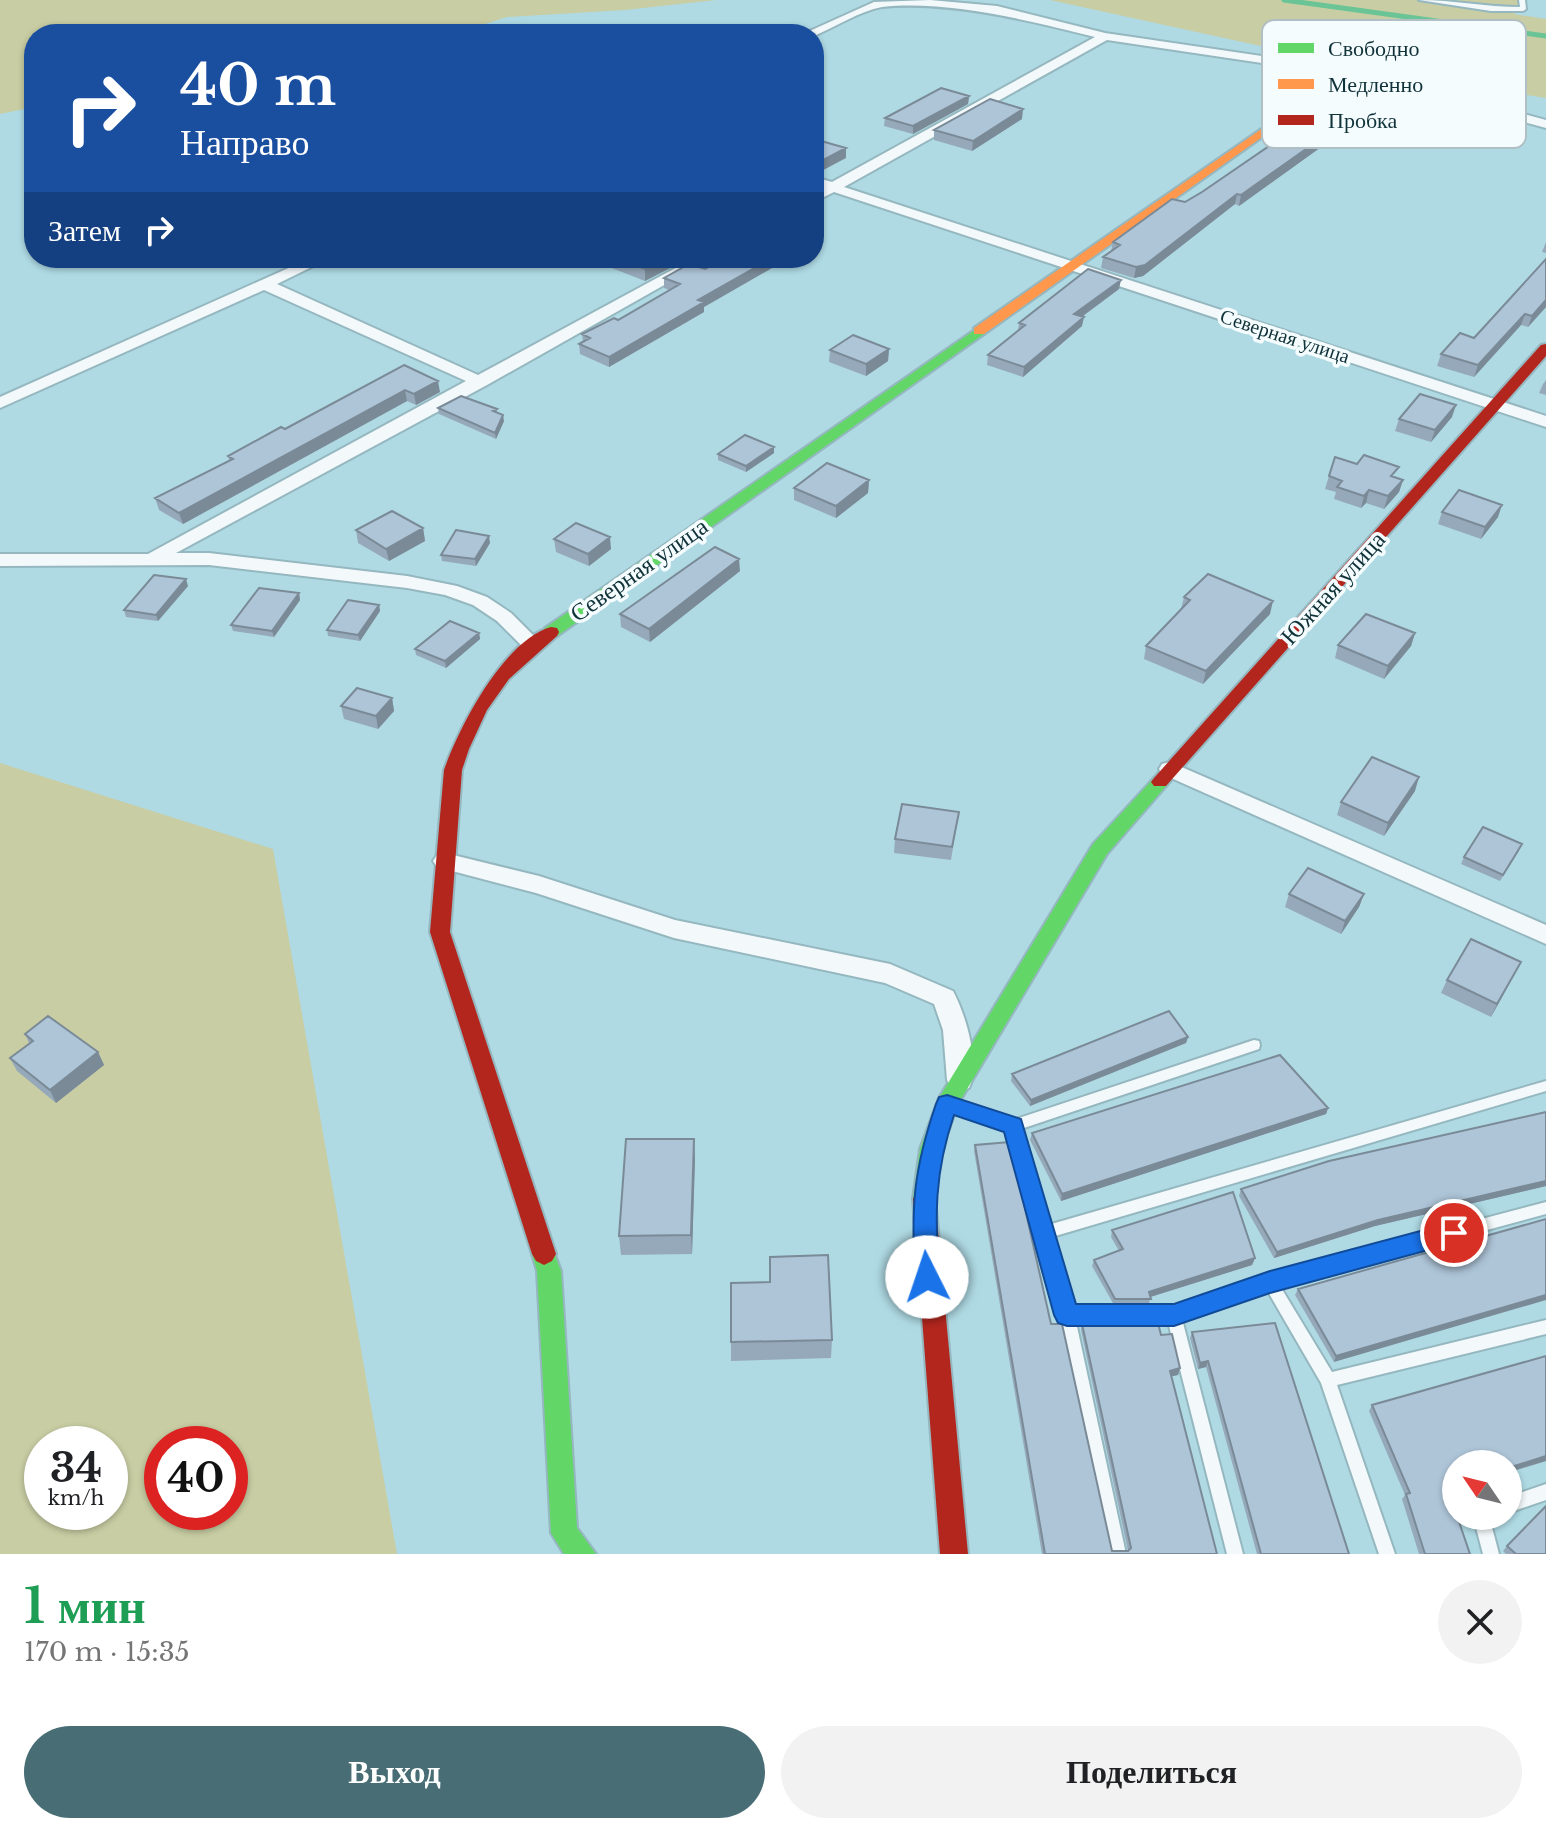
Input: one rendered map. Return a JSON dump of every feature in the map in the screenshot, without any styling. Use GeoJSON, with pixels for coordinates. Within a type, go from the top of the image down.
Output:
{"type":"FeatureCollection","features":[{"type":"Feature","properties":{"kind":"street"},"geometry":{"type":"LineString","coordinates":[[824,27],[873,5],[907,2],[997,9],[1105,36],[1262,59]]}},
{"type":"Feature","properties":{"kind":"street"},"geometry":{"type":"LineString","coordinates":[[824,192],[1105,36]]}},
{"type":"Feature","properties":{"kind":"street"},"geometry":{"type":"LineString","coordinates":[[1526,119],[1546,124]]}},
{"type":"Feature","properties":{"kind":"street","name":"Северная улица"},"geometry":{"type":"LineString","coordinates":[[582,1554],[564,1533],[549,1271],[440,932],[453,770],[466,731],[485,696],[532,645],[1262,133]]}},
{"type":"Feature","properties":{"kind":"street","name":"Северная улица"},"geometry":{"type":"LineString","coordinates":[[824,184],[1496,406]]}},
{"type":"Feature","properties":{"kind":"street"},"geometry":{"type":"LineString","coordinates":[[0,403],[302,268]]}},
{"type":"Feature","properties":{"kind":"street"},"geometry":{"type":"LineString","coordinates":[[154,558],[687,268]]}},
{"type":"Feature","properties":{"kind":"street"},"geometry":{"type":"LineString","coordinates":[[266,285],[481,382]]}},
{"type":"Feature","properties":{"kind":"street","name":"Южная улица"},"geometry":{"type":"LineString","coordinates":[[954,1554],[923,1209],[931,1149],[947,1104],[1100,849],[1546,348]]}},
{"type":"Feature","properties":{"kind":"street"},"geometry":{"type":"LineString","coordinates":[[1496,406],[1546,422]]}},
{"type":"Feature","properties":{"kind":"street"},"geometry":{"type":"LineString","coordinates":[[0,560],[209,559],[450,590],[489,606],[532,645]]}},
{"type":"Feature","properties":{"kind":"street"},"geometry":{"type":"LineString","coordinates":[[1170,769],[1546,935]]}},
{"type":"Feature","properties":{"kind":"street"},"geometry":{"type":"LineString","coordinates":[[445,861],[539,885],[674,929],[890,974],[944,998],[956,1030],[960,1080]]}},
{"type":"Feature","properties":{"kind":"lane"},"geometry":{"type":"LineString","coordinates":[[1422,0],[1508,10],[1523,9],[1522,0]]}},
{"type":"Feature","properties":{"kind":"lane"},"geometry":{"type":"LineString","coordinates":[[947,1104],[1013,1126],[1254,1045]]}},
{"type":"Feature","properties":{"kind":"lane"},"geometry":{"type":"LineString","coordinates":[[1044,1233],[1546,1086]]}},
{"type":"Feature","properties":{"kind":"lane"},"geometry":{"type":"LineString","coordinates":[[1013,1126],[1067,1315],[1118,1554]]}},
{"type":"Feature","properties":{"kind":"lane"},"geometry":{"type":"LineString","coordinates":[[1067,1315],[1174,1315],[1270,1282],[1546,1208]]}},
{"type":"Feature","properties":{"kind":"lane"},"geometry":{"type":"LineString","coordinates":[[1270,1282],[1328,1380],[1387,1554]]}},
{"type":"Feature","properties":{"kind":"lane"},"geometry":{"type":"LineString","coordinates":[[1174,1315],[1235,1554]]}},
{"type":"Feature","properties":{"kind":"lane"},"geometry":{"type":"LineString","coordinates":[[1328,1380],[1546,1327]]}},
{"type":"Feature","properties":{"kind":"lane"},"geometry":{"type":"LineString","coordinates":[[1522,1500],[1546,1492]]}},
{"type":"Feature","properties":{"kind":"lane"},"geometry":{"type":"LineString","coordinates":[[1485,1530],[1491,1554]]}},
{"type":"Feature","properties":{"kind":"green space"},"geometry":{"type":"Polygon","coordinates":[[[0,0],[716,0],[625,10],[507,17],[485,24],[24,24],[24,109],[0,114],[0,0]]]}},
{"type":"Feature","properties":{"kind":"green space"},"geometry":{"type":"Polygon","coordinates":[[[1050,0],[1520,0],[1514,14],[1546,19],[1546,98],[1526,95],[1526,20],[1262,20],[1262,46],[1050,0]]]}},
{"type":"Feature","properties":{"kind":"green space"},"geometry":{"type":"Polygon","coordinates":[[[0,763],[273,849],[397,1554],[0,1554],[0,763]]]}},
{"type":"Feature","properties":{"kind":"building"},"geometry":{"type":"Polygon","coordinates":[[[941,88],[969,96],[913,126],[885,118],[941,88]]]}},
{"type":"Feature","properties":{"kind":"building"},"geometry":{"type":"Polygon","coordinates":[[[990,99],[1023,109],[973,141],[934,130],[990,99]]]}},
{"type":"Feature","properties":{"kind":"building"},"geometry":{"type":"Polygon","coordinates":[[[824,142],[846,148],[824,160],[824,142]]]}},
{"type":"Feature","properties":{"kind":"building"},"geometry":{"type":"Polygon","coordinates":[[[1266,148],[1307,148],[1241,195],[1237,194],[1145,265],[1136,267],[1103,257],[1120,245],[1113,242],[1172,199],[1185,202],[1266,148]]]}},
{"type":"Feature","properties":{"kind":"building"},"geometry":{"type":"Polygon","coordinates":[[[1546,259],[1546,300],[1532,316],[1525,314],[1478,365],[1441,354],[1460,333],[1474,338],[1546,259]]]}},
{"type":"Feature","properties":{"kind":"building"},"geometry":{"type":"Polygon","coordinates":[[[682,268],[754,268],[698,300],[704,302],[609,357],[579,344],[590,338],[582,334],[614,318],[618,320],[680,284],[664,278],[682,268]]]}},
{"type":"Feature","properties":{"kind":"building"},"geometry":{"type":"Polygon","coordinates":[[[1088,269],[1121,280],[1074,314],[1084,317],[1024,367],[988,355],[1025,325],[1019,323],[1088,269]]]}},
{"type":"Feature","properties":{"kind":"building"},"geometry":{"type":"Polygon","coordinates":[[[853,335],[889,349],[866,364],[830,350],[853,335]]]}},
{"type":"Feature","properties":{"kind":"building"},"geometry":{"type":"Polygon","coordinates":[[[404,365],[438,381],[414,394],[405,390],[179,513],[155,498],[233,459],[228,456],[281,427],[285,429],[404,365]]]}},
{"type":"Feature","properties":{"kind":"building"},"geometry":{"type":"Polygon","coordinates":[[[1420,394],[1456,405],[1435,430],[1399,419],[1420,394]]]}},
{"type":"Feature","properties":{"kind":"building"},"geometry":{"type":"Polygon","coordinates":[[[461,396],[497,409],[493,411],[503,415],[495,433],[438,408],[461,396]]]}},
{"type":"Feature","properties":{"kind":"building"},"geometry":{"type":"Polygon","coordinates":[[[745,435],[774,447],[746,466],[718,454],[745,435]]]}},
{"type":"Feature","properties":{"kind":"building"},"geometry":{"type":"Polygon","coordinates":[[[1364,455],[1399,467],[1391,476],[1403,480],[1388,496],[1369,490],[1364,496],[1337,487],[1342,481],[1329,476],[1335,457],[1357,464],[1364,455]]]}},
{"type":"Feature","properties":{"kind":"building"},"geometry":{"type":"Polygon","coordinates":[[[827,463],[869,480],[836,506],[794,488],[827,463]]]}},
{"type":"Feature","properties":{"kind":"building"},"geometry":{"type":"Polygon","coordinates":[[[1459,490],[1502,505],[1485,527],[1442,512],[1459,490]]]}},
{"type":"Feature","properties":{"kind":"building"},"geometry":{"type":"Polygon","coordinates":[[[392,511],[423,528],[386,549],[356,530],[392,511]]]}},
{"type":"Feature","properties":{"kind":"building"},"geometry":{"type":"Polygon","coordinates":[[[576,523],[610,537],[588,554],[554,539],[576,523]]]}},
{"type":"Feature","properties":{"kind":"building"},"geometry":{"type":"Polygon","coordinates":[[[456,530],[489,536],[475,559],[441,555],[456,530]]]}},
{"type":"Feature","properties":{"kind":"building"},"geometry":{"type":"Polygon","coordinates":[[[715,547],[739,559],[649,629],[620,614],[715,547]]]}},
{"type":"Feature","properties":{"kind":"building"},"geometry":{"type":"Polygon","coordinates":[[[1208,574],[1273,601],[1206,671],[1146,646],[1190,600],[1184,597],[1208,574]]]}},
{"type":"Feature","properties":{"kind":"building"},"geometry":{"type":"Polygon","coordinates":[[[154,575],[186,579],[156,615],[124,610],[154,575]]]}},
{"type":"Feature","properties":{"kind":"building"},"geometry":{"type":"Polygon","coordinates":[[[259,588],[299,593],[272,631],[231,625],[259,588]]]}},
{"type":"Feature","properties":{"kind":"building"},"geometry":{"type":"Polygon","coordinates":[[[348,600],[379,605],[358,635],[327,630],[348,600]]]}},
{"type":"Feature","properties":{"kind":"building"},"geometry":{"type":"Polygon","coordinates":[[[1366,614],[1415,633],[1388,666],[1338,645],[1366,614]]]}},
{"type":"Feature","properties":{"kind":"building"},"geometry":{"type":"Polygon","coordinates":[[[450,621],[479,633],[445,661],[415,649],[450,621]]]}},
{"type":"Feature","properties":{"kind":"building"},"geometry":{"type":"Polygon","coordinates":[[[357,688],[392,698],[376,716],[341,706],[357,688]]]}},
{"type":"Feature","properties":{"kind":"building"},"geometry":{"type":"Polygon","coordinates":[[[1372,757],[1419,777],[1388,823],[1341,802],[1372,757]]]}},
{"type":"Feature","properties":{"kind":"building"},"geometry":{"type":"Polygon","coordinates":[[[902,804],[959,812],[952,847],[895,839],[902,804]]]}},
{"type":"Feature","properties":{"kind":"building"},"geometry":{"type":"Polygon","coordinates":[[[1483,827],[1522,844],[1503,875],[1464,857],[1483,827]]]}},
{"type":"Feature","properties":{"kind":"building"},"geometry":{"type":"Polygon","coordinates":[[[1308,868],[1364,894],[1345,921],[1289,894],[1308,868]]]}},
{"type":"Feature","properties":{"kind":"building"},"geometry":{"type":"Polygon","coordinates":[[[1471,939],[1521,962],[1497,1004],[1447,980],[1471,939]]]}},
{"type":"Feature","properties":{"kind":"building"},"geometry":{"type":"Polygon","coordinates":[[[1169,1011],[1188,1037],[1031,1100],[1012,1074],[1169,1011]]]}},
{"type":"Feature","properties":{"kind":"building"},"geometry":{"type":"Polygon","coordinates":[[[48,1016],[98,1052],[50,1090],[10,1058],[33,1041],[25,1034],[48,1016]]]}},
{"type":"Feature","properties":{"kind":"building"},"geometry":{"type":"Polygon","coordinates":[[[1280,1055],[1328,1108],[1062,1194],[1032,1133],[1280,1055]]]}},
{"type":"Feature","properties":{"kind":"building"},"geometry":{"type":"Polygon","coordinates":[[[1546,1112],[1546,1181],[1378,1220],[1277,1252],[1241,1189],[1329,1161],[1546,1112]]]}},
{"type":"Feature","properties":{"kind":"building"},"geometry":{"type":"Polygon","coordinates":[[[626,1139],[694,1139],[691,1235],[619,1236],[626,1139]]]}},
{"type":"Feature","properties":{"kind":"building"},"geometry":{"type":"Polygon","coordinates":[[[1010,1142],[1051,1324],[1062,1324],[1112,1551],[1128,1551],[1131,1548],[1082,1324],[1157,1319],[1161,1335],[1172,1334],[1180,1368],[1170,1371],[1217,1554],[1045,1554],[975,1145],[1010,1142]]]}},
{"type":"Feature","properties":{"kind":"building"},"geometry":{"type":"Polygon","coordinates":[[[1233,1192],[1255,1258],[1149,1292],[1151,1299],[1115,1299],[1094,1260],[1123,1249],[1112,1230],[1233,1192]]]}},
{"type":"Feature","properties":{"kind":"building"},"geometry":{"type":"Polygon","coordinates":[[[1546,1219],[1546,1295],[1336,1356],[1298,1289],[1546,1219]]]}},
{"type":"Feature","properties":{"kind":"building"},"geometry":{"type":"Polygon","coordinates":[[[828,1255],[832,1340],[731,1342],[731,1283],[770,1282],[770,1257],[828,1255]]]}},
{"type":"Feature","properties":{"kind":"building"},"geometry":{"type":"Polygon","coordinates":[[[1275,1323],[1349,1554],[1261,1554],[1208,1361],[1200,1363],[1192,1332],[1275,1323]]]}},
{"type":"Feature","properties":{"kind":"building"},"geometry":{"type":"Polygon","coordinates":[[[1546,1356],[1546,1456],[1522,1464],[1522,1450],[1442,1450],[1442,1530],[1462,1530],[1470,1554],[1425,1554],[1406,1494],[1410,1493],[1372,1405],[1546,1356]]]}},
{"type":"Feature","properties":{"kind":"building"},"geometry":{"type":"Polygon","coordinates":[[[1546,1506],[1546,1554],[1516,1554],[1507,1546],[1546,1506]]]}},
{"type":"Feature","properties":{"kind":"waterway"},"geometry":{"type":"LineString","coordinates":[[1284,0],[1430,20]]}},
{"type":"Feature","properties":{"kind":"waterway"},"geometry":{"type":"LineString","coordinates":[[1526,33],[1546,36]]}},
{"type":"Feature","properties":{"kind":"traffic: fast"},"geometry":{"type":"LineString","coordinates":[[551,632],[979,331]]}},
{"type":"Feature","properties":{"kind":"traffic: fast"},"geometry":{"type":"LineString","coordinates":[[924,1199],[931,1149],[947,1104],[1100,849],[1160,782]]}},
{"type":"Feature","properties":{"kind":"traffic: fast"},"geometry":{"type":"LineString","coordinates":[[544,1254],[549,1271],[564,1533],[582,1554]]}},
{"type":"Feature","properties":{"kind":"traffic: slow"},"geometry":{"type":"LineString","coordinates":[[979,331],[1262,132]]}},
{"type":"Feature","properties":{"kind":"traffic: jam"},"geometry":{"type":"LineString","coordinates":[[1160,782],[1546,348]]}},
{"type":"Feature","properties":{"kind":"traffic: jam"},"geometry":{"type":"LineString","coordinates":[[544,1254],[440,932],[453,770],[460,749],[490,692],[517,660],[551,632]]}},
{"type":"Feature","properties":{"kind":"traffic: jam"},"geometry":{"type":"LineString","coordinates":[[924,1199],[954,1554]]}},
{"type":"Feature","properties":{"kind":"route"},"geometry":{"type":"LineString","coordinates":[[927,1277],[923,1209],[931,1149],[947,1104],[1013,1126],[1067,1315],[1174,1315],[1270,1282],[1454,1233]]}}]}
